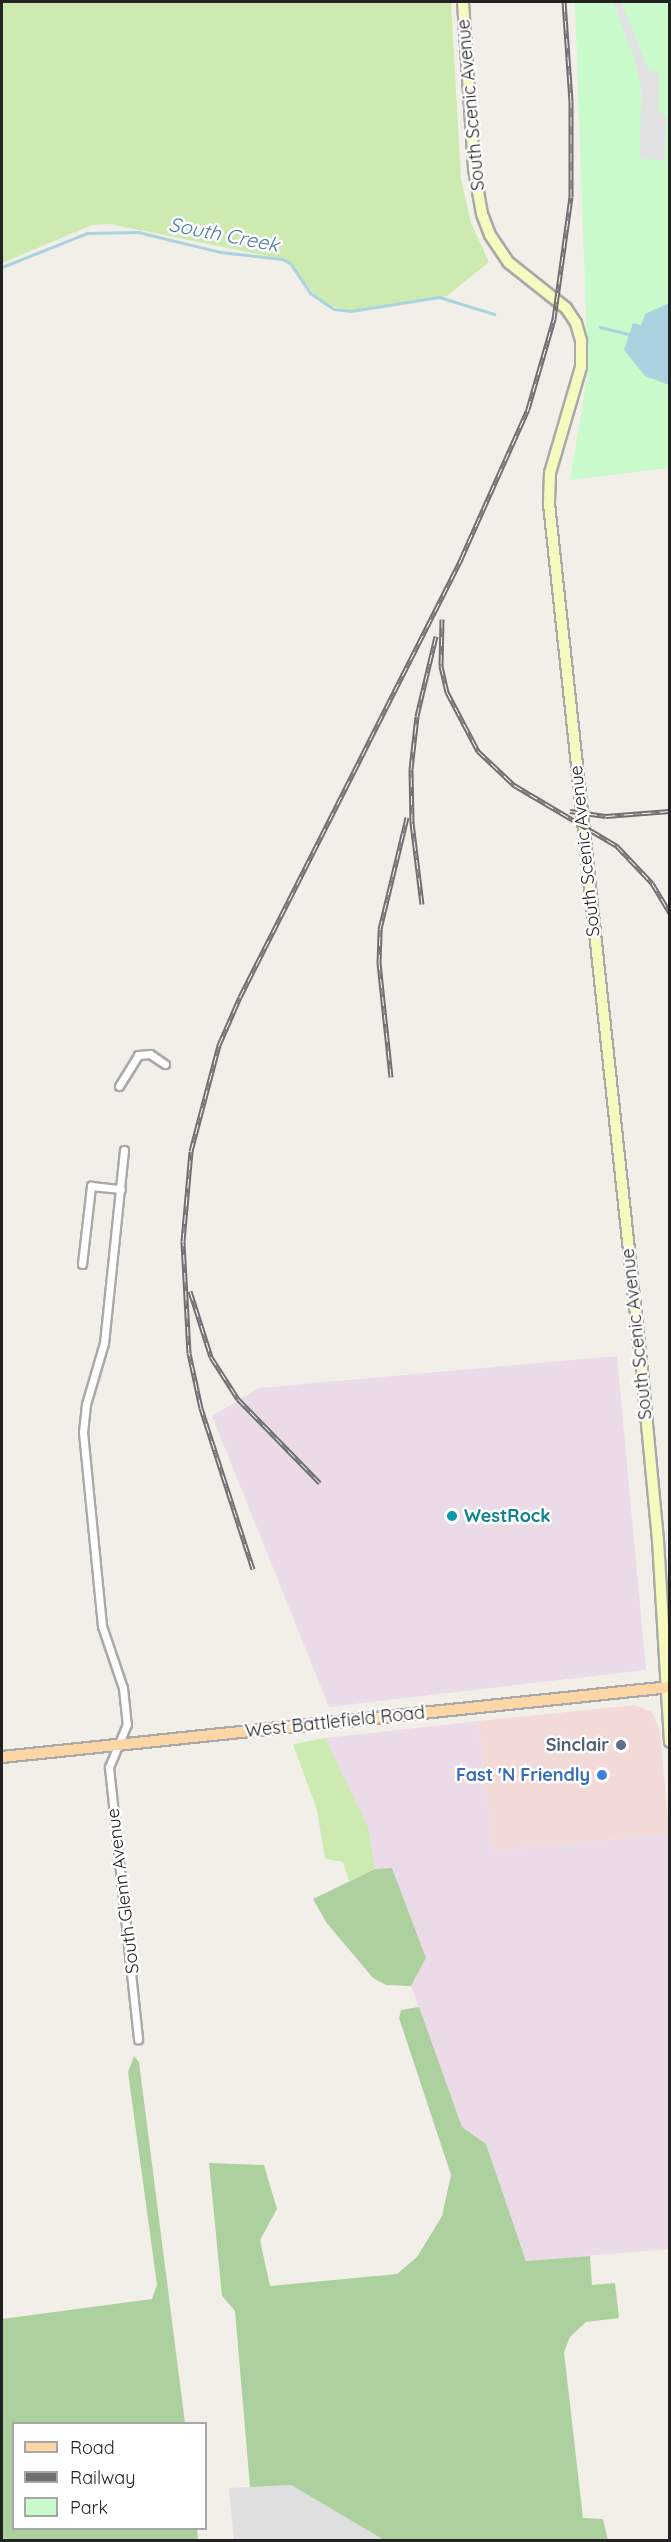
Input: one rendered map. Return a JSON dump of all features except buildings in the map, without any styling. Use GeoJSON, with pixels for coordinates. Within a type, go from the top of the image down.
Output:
{"type":"FeatureCollection","features":[{"type":"Feature","properties":{"kind":"main road","name":"South Scenic Avenue"},"geometry":{"type":"LineString","coordinates":[[463,2],[474,169],[482,214],[490,235],[508,262],[566,308],[576,323],[581,341],[580,367],[550,473],[549,504],[642,1371],[658,1540],[669,1742]]}},
{"type":"Feature","properties":{"kind":"main road","name":"West Battlefield Road"},"geometry":{"type":"LineString","coordinates":[[2,1757],[667,1687]]}},
{"type":"Feature","properties":{"kind":"street"},"geometry":{"type":"LineString","coordinates":[[119,1086],[138,1054],[150,1054],[165,1064]]}},
{"type":"Feature","properties":{"kind":"street","name":"South Glenn Avenue"},"geometry":{"type":"LineString","coordinates":[[124,1150],[104,1343],[86,1404],[83,1432],[102,1626],[123,1688],[127,1724],[109,1767],[138,2039]]}},
{"type":"Feature","properties":{"kind":"street"},"geometry":{"type":"LineString","coordinates":[[82,1264],[90,1186],[121,1189]]}},
{"type":"Feature","properties":{"kind":"shaded area"},"geometry":{"type":"Polygon","coordinates":[[[613,2],[621,2],[649,71],[659,72],[659,111],[667,116],[665,160],[640,159],[641,90],[636,63],[613,2]]]}},
{"type":"Feature","properties":{"kind":"shaded area"},"geometry":{"type":"Polygon","coordinates":[[[617,1356],[646,1670],[329,1707],[212,1416],[259,1388],[617,1356]]]}},
{"type":"Feature","properties":{"kind":"shaded area"},"geometry":{"type":"Polygon","coordinates":[[[635,1705],[652,1712],[660,1730],[669,1834],[493,1851],[478,1721],[635,1705]]]}},
{"type":"Feature","properties":{"kind":"shaded area"},"geometry":{"type":"Polygon","coordinates":[[[478,1721],[493,1851],[669,1834],[669,2249],[526,2261],[486,2144],[462,2127],[411,1986],[426,1958],[392,1869],[375,1869],[368,1827],[325,1738],[478,1721]]]}},
{"type":"Feature","properties":{"kind":"shaded area"},"geometry":{"type":"Polygon","coordinates":[[[291,2485],[384,2540],[234,2540],[229,2488],[291,2485]]]}},
{"type":"Feature","properties":{"kind":"green space"},"geometry":{"type":"Polygon","coordinates":[[[2,2],[451,2],[461,179],[471,223],[489,262],[447,296],[351,311],[321,303],[290,263],[282,259],[110,224],[92,225],[2,263],[2,2]]]}},
{"type":"Feature","properties":{"kind":"green space"},"geometry":{"type":"Polygon","coordinates":[[[575,2],[669,2],[669,468],[570,480],[588,373],[575,2]]]}},
{"type":"Feature","properties":{"kind":"green space"},"geometry":{"type":"Polygon","coordinates":[[[325,1738],[368,1827],[375,1869],[349,1881],[343,1862],[325,1859],[317,1810],[293,1744],[325,1738]]]}},
{"type":"Feature","properties":{"kind":"green space"},"geometry":{"type":"Polygon","coordinates":[[[392,1868],[426,1958],[411,1986],[386,1985],[373,1978],[326,1922],[313,1899],[375,1869],[392,1868]]]}},
{"type":"Feature","properties":{"kind":"green space"},"geometry":{"type":"Polygon","coordinates":[[[419,2007],[462,2127],[486,2144],[526,2261],[590,2256],[592,2285],[615,2283],[619,2318],[586,2322],[570,2337],[564,2352],[583,2518],[603,2519],[608,2540],[384,2540],[291,2485],[250,2487],[235,2311],[222,2296],[209,2163],[264,2165],[277,2209],[260,2240],[270,2286],[397,2274],[417,2257],[442,2216],[451,2175],[399,2018],[401,2010],[419,2007]]]}},
{"type":"Feature","properties":{"kind":"green space"},"geometry":{"type":"Polygon","coordinates":[[[134,2056],[139,2062],[185,2422],[12,2422],[12,2530],[197,2530],[198,2540],[2,2540],[2,2319],[152,2299],[157,2285],[128,2072],[134,2056]]]}},
{"type":"Feature","properties":{"kind":"water"},"geometry":{"type":"Polygon","coordinates":[[[670,303],[669,385],[645,376],[624,350],[633,323],[641,325],[645,314],[670,303]]]}},
{"type":"Feature","properties":{"kind":"waterway","name":"South Creek"},"geometry":{"type":"LineString","coordinates":[[2,267],[87,233],[138,232],[220,252],[282,259],[290,263],[310,293],[334,309],[351,311],[439,297],[494,314]]}},
{"type":"Feature","properties":{"kind":"waterway","name":"South Creek"},"geometry":{"type":"LineString","coordinates":[[600,327],[632,335]]}},
{"type":"Feature","properties":{"kind":"railway"},"geometry":{"type":"LineString","coordinates":[[253,1569],[201,1408],[189,1353],[183,1241],[191,1151],[219,1045],[240,997],[461,559],[528,409],[554,319],[571,197],[571,101],[564,2]]}},
{"type":"Feature","properties":{"kind":"railway"},"geometry":{"type":"LineString","coordinates":[[442,619],[441,666],[447,692],[478,751],[514,785],[617,846],[652,883],[670,913]]}},
{"type":"Feature","properties":{"kind":"railway"},"geometry":{"type":"LineString","coordinates":[[422,904],[412,822],[411,769],[417,716],[436,636]]}},
{"type":"Feature","properties":{"kind":"railway"},"geometry":{"type":"LineString","coordinates":[[570,811],[606,816],[670,811]]}},
{"type":"Feature","properties":{"kind":"railway"},"geometry":{"type":"LineString","coordinates":[[391,1077],[379,963],[380,929],[407,817]]}},
{"type":"Feature","properties":{"kind":"railway"},"geometry":{"type":"LineString","coordinates":[[190,1291],[211,1357],[238,1399],[320,1483]]}},
{"type":"Feature","properties":{"kind":"place","name":"WestRock"},"geometry":{"type":"Point","coordinates":[452,1516]}},
{"type":"Feature","properties":{"kind":"place","name":"Sinclair"},"geometry":{"type":"Point","coordinates":[621,1745]}},
{"type":"Feature","properties":{"kind":"place","name":"Fast 'N Friendly"},"geometry":{"type":"Point","coordinates":[602,1775]}}]}
